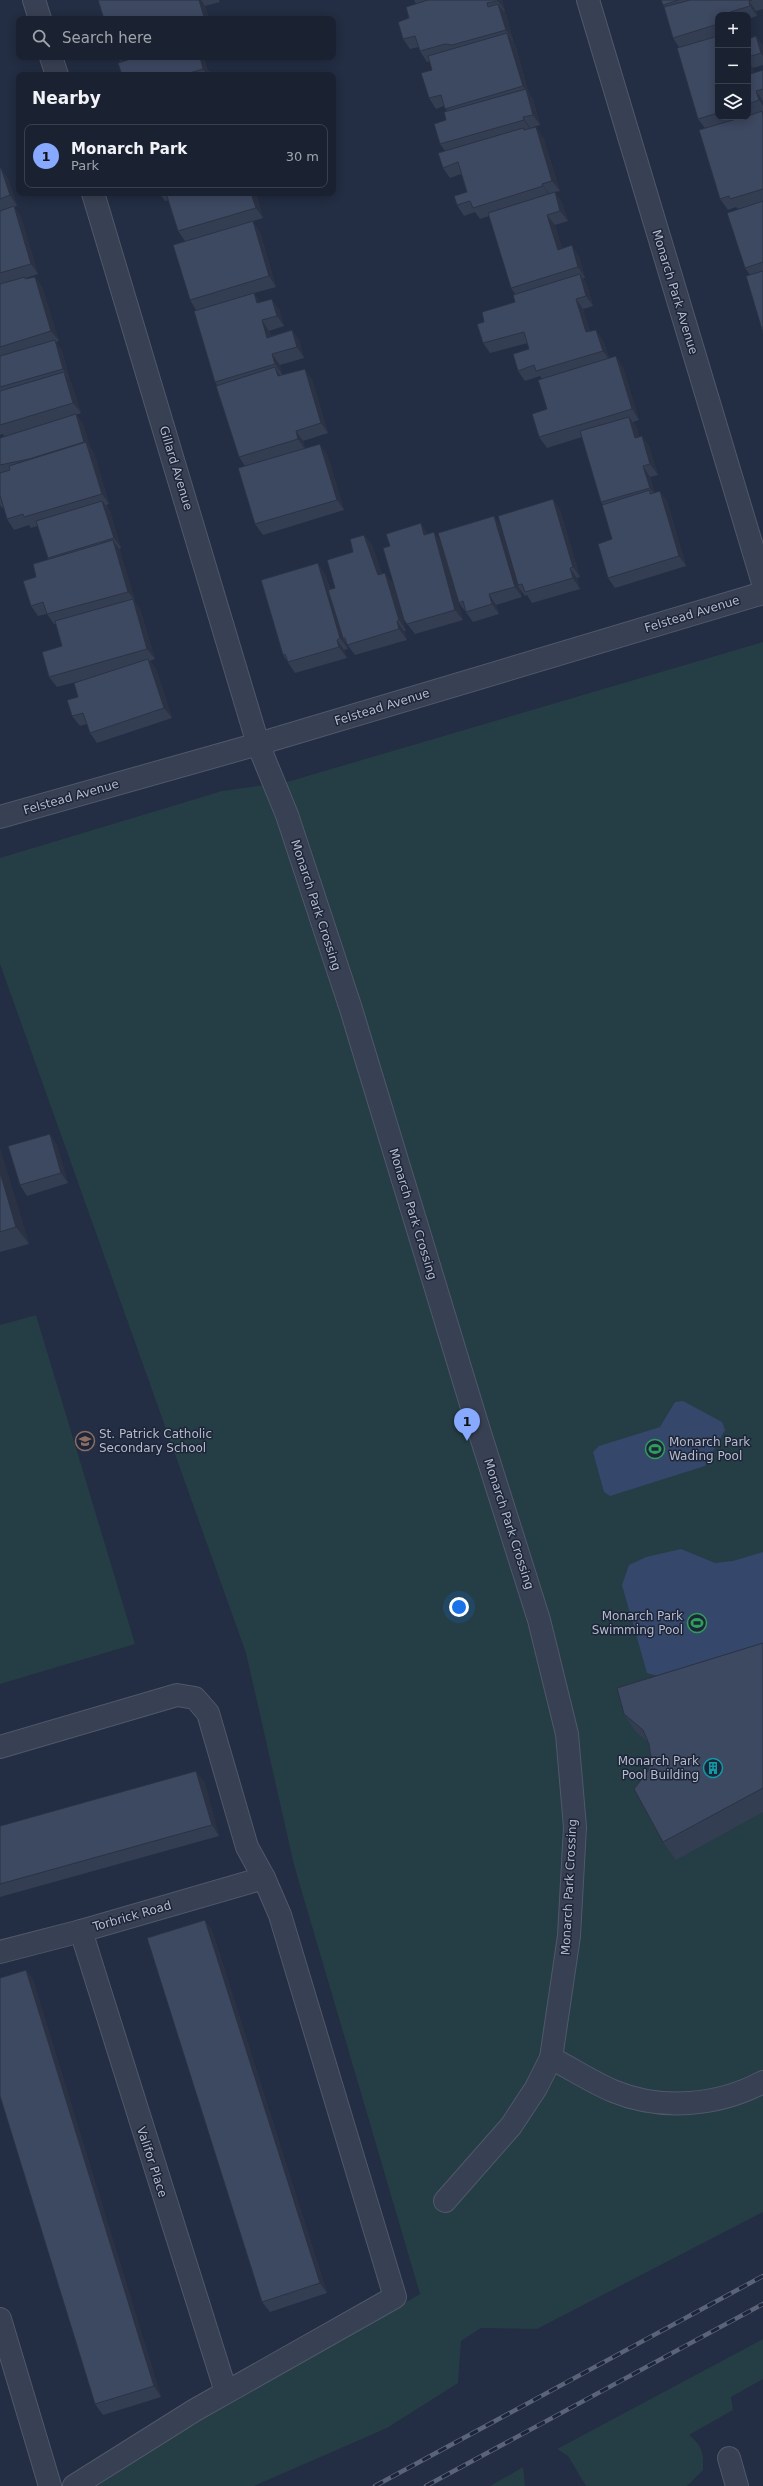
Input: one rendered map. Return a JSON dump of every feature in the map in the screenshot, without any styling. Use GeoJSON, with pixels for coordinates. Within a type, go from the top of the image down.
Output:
{"type":"FeatureCollection","features":[{"type":"Feature","properties":{"kind":"street"},"geometry":{"type":"LineString","coordinates":[[34,0],[39,16]]}},
{"type":"Feature","properties":{"kind":"street","name":"Monarch Park Avenue"},"geometry":{"type":"LineString","coordinates":[[588,0],[763,583]]}},
{"type":"Feature","properties":{"kind":"street"},"geometry":{"type":"LineString","coordinates":[[53,60],[56,72]]}},
{"type":"Feature","properties":{"kind":"street","name":"Gillard Avenue"},"geometry":{"type":"LineString","coordinates":[[94,196],[258,744]]}},
{"type":"Feature","properties":{"kind":"street","name":"Felstead Avenue"},"geometry":{"type":"LineString","coordinates":[[0,817],[258,744],[763,593]]}},
{"type":"Feature","properties":{"kind":"street","name":"Monarch Park Crossing"},"geometry":{"type":"LineString","coordinates":[[258,744],[287,815],[351,1009],[478,1427],[540,1620],[567,1734],[575,1827],[569,1936],[551,2058],[536,2088],[511,2126],[445,2201]]}},
{"type":"Feature","properties":{"kind":"street"},"geometry":{"type":"LineString","coordinates":[[0,1746],[177,1695],[195,1698],[208,1713],[247,1847],[264,1878],[280,1915],[394,2297],[226,2392],[74,2486]]}},
{"type":"Feature","properties":{"kind":"street","name":"Torbrick Road"},"geometry":{"type":"LineString","coordinates":[[0,1952],[81,1931],[264,1878]]}},
{"type":"Feature","properties":{"kind":"street","name":"Valifor Place"},"geometry":{"type":"LineString","coordinates":[[81,1931],[226,2392]]}},
{"type":"Feature","properties":{"kind":"street"},"geometry":{"type":"LineString","coordinates":[[551,2058],[614,2091],[640,2099],[674,2104],[717,2101],[763,2082]]}},
{"type":"Feature","properties":{"kind":"street"},"geometry":{"type":"LineString","coordinates":[[0,2319],[50,2486]]}},
{"type":"Feature","properties":{"kind":"street"},"geometry":{"type":"LineString","coordinates":[[729,2458],[737,2486]]}},
{"type":"Feature","properties":{"kind":"shaded area"},"geometry":{"type":"Polygon","coordinates":[[[763,642],[763,2212],[537,2329],[481,2328],[461,2341],[458,2383],[387,2428],[254,2486],[97,2486],[228,2400],[336,2343],[420,2294],[294,1865],[246,1653],[0,964],[0,858],[222,791],[287,782],[763,642]]]}},
{"type":"Feature","properties":{"kind":"shaded area"},"geometry":{"type":"Polygon","coordinates":[[[36,1315],[135,1644],[0,1684],[0,1325],[36,1315]]]}},
{"type":"Feature","properties":{"kind":"shaded area"},"geometry":{"type":"Polygon","coordinates":[[[763,2339],[763,2379],[731,2397],[733,2410],[689,2435],[697,2442],[701,2450],[703,2470],[687,2486],[586,2486],[568,2456],[557,2449],[763,2339]]]}},
{"type":"Feature","properties":{"kind":"shaded area"},"geometry":{"type":"Polygon","coordinates":[[[523,2467],[525,2486],[490,2486],[523,2467]]]}},
{"type":"Feature","properties":{"kind":"water","name":"Monarch Park Wading Pool"},"geometry":{"type":"Polygon","coordinates":[[[683,1401],[722,1422],[725,1430],[705,1466],[610,1496],[604,1492],[593,1452],[599,1446],[660,1427],[675,1402],[683,1401]]]}},
{"type":"Feature","properties":{"kind":"water","name":"Monarch Park Swimming Pool"},"geometry":{"type":"Polygon","coordinates":[[[681,1549],[715,1563],[733,1561],[763,1552],[763,1644],[658,1676],[647,1673],[622,1585],[629,1565],[646,1557],[681,1549]]]}},
{"type":"Feature","properties":{"kind":"building"},"geometry":{"type":"Polygon","coordinates":[[[98,0],[199,0],[204,16],[103,16],[98,0]]]}},
{"type":"Feature","properties":{"kind":"building"},"geometry":{"type":"Polygon","coordinates":[[[428,0],[498,0],[487,3],[488,7],[498,4],[506,30],[452,45],[445,44],[420,51],[415,36],[403,39],[398,22],[409,18],[406,7],[428,0]]]}},
{"type":"Feature","properties":{"kind":"building"},"geometry":{"type":"Polygon","coordinates":[[[661,0],[679,0],[663,5],[661,0]]]}},
{"type":"Feature","properties":{"kind":"building"},"geometry":{"type":"Polygon","coordinates":[[[690,0],[752,0],[749,1],[750,6],[730,12],[715,12],[715,25],[673,38],[664,7],[690,0]]]}},
{"type":"Feature","properties":{"kind":"building"},"geometry":{"type":"Polygon","coordinates":[[[507,33],[523,86],[445,109],[441,95],[429,98],[421,73],[432,70],[428,56],[507,33]]]}},
{"type":"Feature","properties":{"kind":"building"},"geometry":{"type":"Polygon","coordinates":[[[756,36],[761,53],[751,56],[751,48],[751,38],[756,36]]]}},
{"type":"Feature","properties":{"kind":"building"},"geometry":{"type":"Polygon","coordinates":[[[715,37],[715,114],[698,119],[677,48],[715,37]]]}},
{"type":"Feature","properties":{"kind":"building"},"geometry":{"type":"Polygon","coordinates":[[[128,60],[201,60],[203,69],[193,72],[121,72],[118,63],[128,60]]]}},
{"type":"Feature","properties":{"kind":"building"},"geometry":{"type":"Polygon","coordinates":[[[763,70],[763,89],[756,91],[759,100],[751,103],[751,74],[763,70]]]}},
{"type":"Feature","properties":{"kind":"building"},"geometry":{"type":"Polygon","coordinates":[[[526,89],[533,115],[523,117],[524,120],[440,144],[434,124],[446,120],[444,112],[526,89]]]}},
{"type":"Feature","properties":{"kind":"building"},"geometry":{"type":"Polygon","coordinates":[[[762,111],[763,189],[730,199],[729,196],[720,199],[699,130],[733,120],[751,120],[751,115],[762,111]]]}},
{"type":"Feature","properties":{"kind":"building"},"geometry":{"type":"Polygon","coordinates":[[[536,127],[552,181],[542,184],[543,186],[473,208],[470,201],[457,205],[454,196],[467,192],[458,162],[443,168],[438,153],[523,128],[524,130],[536,127]]]}},
{"type":"Feature","properties":{"kind":"building"},"geometry":{"type":"Polygon","coordinates":[[[0,168],[10,195],[0,199],[0,168]]]}},
{"type":"Feature","properties":{"kind":"building"},"geometry":{"type":"Polygon","coordinates":[[[555,192],[560,211],[547,215],[558,250],[572,245],[578,267],[511,288],[488,213],[555,192]]]}},
{"type":"Feature","properties":{"kind":"building"},"geometry":{"type":"Polygon","coordinates":[[[167,196],[252,196],[256,208],[178,231],[167,196]]]}},
{"type":"Feature","properties":{"kind":"building"},"geometry":{"type":"Polygon","coordinates":[[[763,201],[763,262],[745,268],[727,213],[763,201]]]}},
{"type":"Feature","properties":{"kind":"building"},"geometry":{"type":"Polygon","coordinates":[[[14,206],[31,264],[0,273],[0,211],[14,206]]]}},
{"type":"Feature","properties":{"kind":"building"},"geometry":{"type":"Polygon","coordinates":[[[253,221],[269,276],[190,300],[173,245],[253,221]]]}},
{"type":"Feature","properties":{"kind":"building"},"geometry":{"type":"Polygon","coordinates":[[[763,271],[763,333],[746,276],[763,271]]]}},
{"type":"Feature","properties":{"kind":"building"},"geometry":{"type":"Polygon","coordinates":[[[580,274],[586,296],[576,299],[586,332],[596,330],[603,351],[536,371],[534,365],[518,371],[513,354],[529,349],[524,332],[483,343],[477,324],[484,322],[482,312],[515,302],[513,295],[580,274]]]}},
{"type":"Feature","properties":{"kind":"building"},"geometry":{"type":"Polygon","coordinates":[[[25,277],[25,279],[35,277],[51,331],[0,347],[0,284],[25,277]]]}},
{"type":"Feature","properties":{"kind":"building"},"geometry":{"type":"Polygon","coordinates":[[[254,293],[257,303],[272,299],[277,316],[262,320],[267,338],[292,330],[297,347],[272,354],[275,364],[215,382],[194,311],[254,293]]]}},
{"type":"Feature","properties":{"kind":"building"},"geometry":{"type":"Polygon","coordinates":[[[55,340],[63,369],[0,387],[0,356],[55,340]]]}},
{"type":"Feature","properties":{"kind":"building"},"geometry":{"type":"Polygon","coordinates":[[[616,356],[632,409],[539,437],[532,414],[547,409],[538,380],[616,356]]]}},
{"type":"Feature","properties":{"kind":"building"},"geometry":{"type":"Polygon","coordinates":[[[275,367],[278,376],[305,369],[321,423],[296,431],[298,439],[239,457],[216,386],[275,367]]]}},
{"type":"Feature","properties":{"kind":"building"},"geometry":{"type":"Polygon","coordinates":[[[64,372],[73,403],[0,425],[0,391],[64,372]]]}},
{"type":"Feature","properties":{"kind":"building"},"geometry":{"type":"Polygon","coordinates":[[[76,414],[84,442],[29,459],[0,465],[0,438],[76,414]]]}},
{"type":"Feature","properties":{"kind":"building"},"geometry":{"type":"Polygon","coordinates":[[[629,417],[635,438],[642,436],[650,464],[643,466],[650,488],[601,502],[580,431],[629,417]]]}},
{"type":"Feature","properties":{"kind":"building"},"geometry":{"type":"Polygon","coordinates":[[[86,442],[102,494],[24,517],[23,514],[7,519],[0,495],[0,473],[10,470],[9,466],[86,442]]]}},
{"type":"Feature","properties":{"kind":"building"},"geometry":{"type":"Polygon","coordinates":[[[320,444],[337,500],[255,524],[238,468],[320,444]]]}},
{"type":"Feature","properties":{"kind":"building"},"geometry":{"type":"Polygon","coordinates":[[[650,490],[650,494],[660,491],[679,556],[608,578],[598,544],[612,539],[602,505],[650,490]]]}},
{"type":"Feature","properties":{"kind":"building"},"geometry":{"type":"Polygon","coordinates":[[[553,499],[573,567],[570,568],[573,578],[525,592],[522,584],[518,585],[498,516],[553,499]]]}},
{"type":"Feature","properties":{"kind":"building"},"geometry":{"type":"Polygon","coordinates":[[[102,501],[114,538],[48,558],[36,521],[102,501]]]}},
{"type":"Feature","properties":{"kind":"building"},"geometry":{"type":"Polygon","coordinates":[[[494,516],[515,587],[489,594],[492,604],[466,612],[463,601],[459,603],[438,533],[494,516]]]}},
{"type":"Feature","properties":{"kind":"building"},"geometry":{"type":"Polygon","coordinates":[[[421,523],[424,535],[434,532],[455,610],[407,624],[404,620],[383,548],[390,546],[386,534],[421,523]]]}},
{"type":"Feature","properties":{"kind":"building"},"geometry":{"type":"Polygon","coordinates":[[[364,535],[378,575],[385,573],[399,620],[397,621],[399,629],[347,645],[345,638],[343,638],[328,590],[335,588],[327,560],[353,552],[350,539],[364,535]]]}},
{"type":"Feature","properties":{"kind":"building"},"geometry":{"type":"Polygon","coordinates":[[[113,540],[128,592],[47,614],[43,602],[31,606],[23,581],[36,577],[33,564],[113,540]]]}},
{"type":"Feature","properties":{"kind":"building"},"geometry":{"type":"Polygon","coordinates":[[[318,563],[340,638],[337,640],[339,647],[288,662],[285,654],[283,655],[261,580],[318,563]]]}},
{"type":"Feature","properties":{"kind":"building"},"geometry":{"type":"Polygon","coordinates":[[[133,599],[147,649],[49,677],[42,652],[62,646],[55,621],[133,599]]]}},
{"type":"Feature","properties":{"kind":"building"},"geometry":{"type":"Polygon","coordinates":[[[148,659],[164,708],[90,733],[83,713],[72,716],[67,700],[78,697],[74,683],[148,659]]]}},
{"type":"Feature","properties":{"kind":"building"},"geometry":{"type":"Polygon","coordinates":[[[50,1134],[61,1173],[20,1185],[8,1146],[50,1134]]]}},
{"type":"Feature","properties":{"kind":"building"},"geometry":{"type":"Polygon","coordinates":[[[0,1172],[16,1227],[0,1232],[0,1172]]]}},
{"type":"Feature","properties":{"kind":"building","name":"Monarch Park Pool Building"},"geometry":{"type":"Polygon","coordinates":[[[763,1643],[763,1788],[663,1842],[634,1789],[648,1771],[651,1758],[649,1744],[643,1730],[624,1714],[617,1688],[763,1643]]]}},
{"type":"Feature","properties":{"kind":"building"},"geometry":{"type":"Polygon","coordinates":[[[196,1771],[212,1825],[0,1884],[0,1826],[196,1771]]]}},
{"type":"Feature","properties":{"kind":"building"},"geometry":{"type":"Polygon","coordinates":[[[205,1920],[320,2283],[262,2302],[147,1938],[205,1920]]]}},
{"type":"Feature","properties":{"kind":"building"},"geometry":{"type":"Polygon","coordinates":[[[26,1970],[154,2386],[95,2404],[0,2096],[0,1978],[26,1970]]]}},
{"type":"Feature","properties":{"kind":"railway"},"geometry":{"type":"LineString","coordinates":[[375,2486],[763,2276]]}},
{"type":"Feature","properties":{"kind":"railway"},"geometry":{"type":"LineString","coordinates":[[426,2486],[763,2304]]}},
{"type":"Feature","properties":{"kind":"place","name":"St. Patrick Catholic Secondary School"},"geometry":{"type":"Point","coordinates":[85,1441]}},
{"type":"Feature","properties":{"kind":"place","name":"Monarch Park"},"geometry":{"type":"Point","coordinates":[467,1441]}},
{"type":"Feature","properties":{"kind":"place","name":"Monarch Park Wading Pool"},"geometry":{"type":"Point","coordinates":[655,1449]}},
{"type":"Feature","properties":{"kind":"place","name":"Monarch Park Swimming Pool"},"geometry":{"type":"Point","coordinates":[697,1623]}},
{"type":"Feature","properties":{"kind":"place","name":"Monarch Park Pool Building"},"geometry":{"type":"Point","coordinates":[713,1768]}}]}
